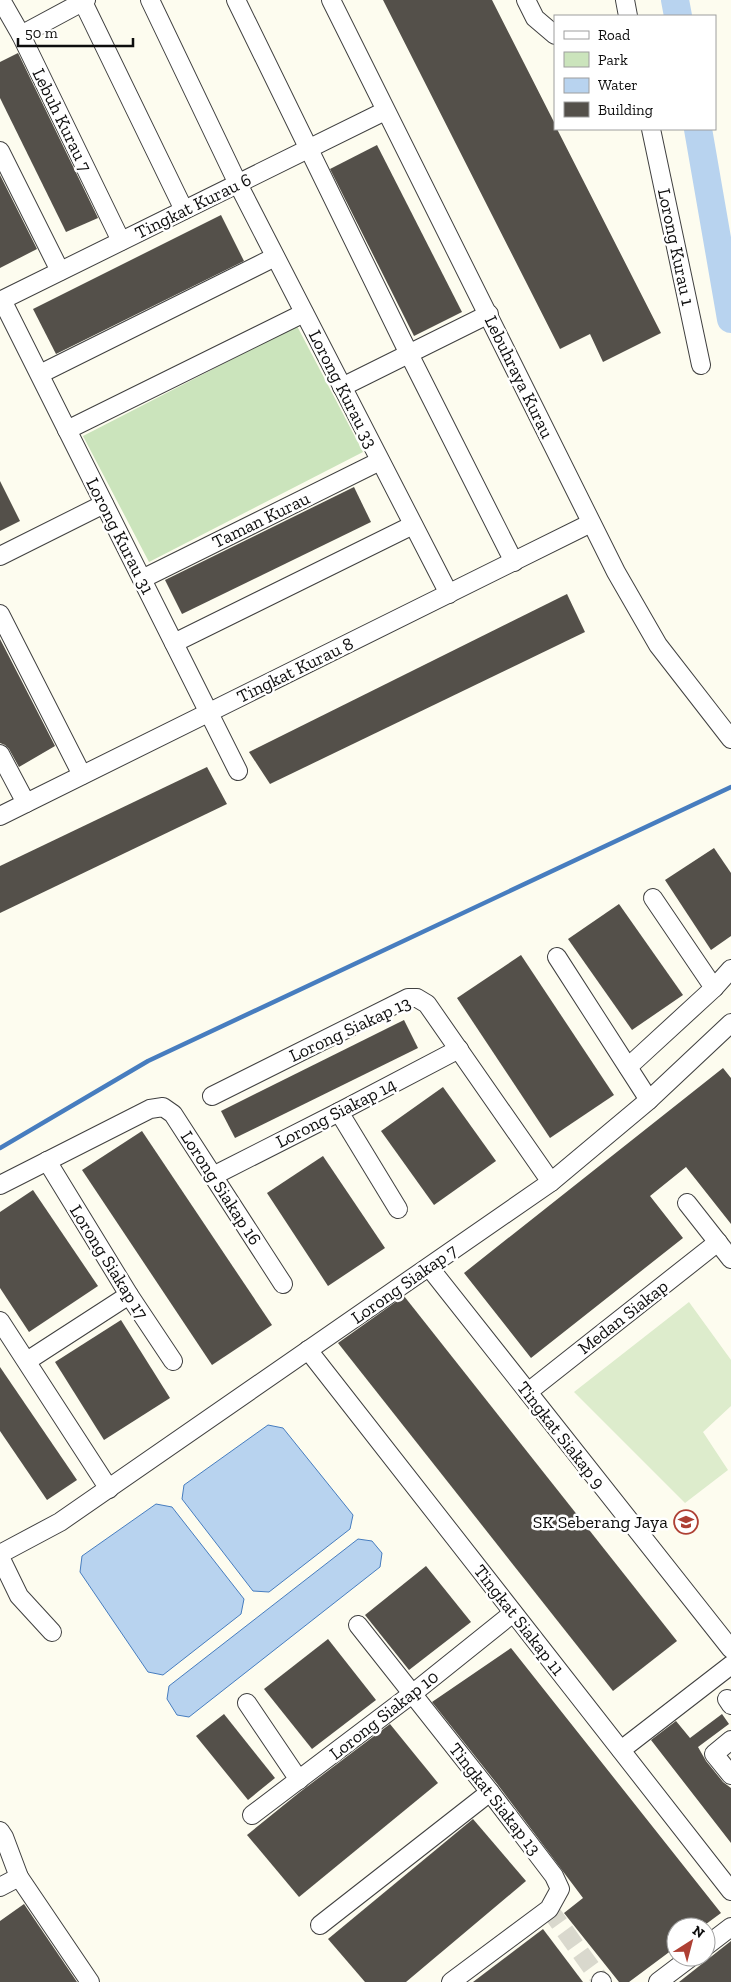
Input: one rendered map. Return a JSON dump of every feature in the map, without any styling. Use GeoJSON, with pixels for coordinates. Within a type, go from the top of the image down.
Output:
{"type":"FeatureCollection","features":[{"type":"Feature","properties":{"kind":"street","name":"Lebuh Kurau 7"},"geometry":{"type":"LineString","coordinates":[[2,0],[21,35],[121,241]]}},
{"type":"Feature","properties":{"kind":"street","name":"Lorong Kurau 33"},"geometry":{"type":"LineString","coordinates":[[150,0],[238,184],[448,594]]}},
{"type":"Feature","properties":{"kind":"street"},"geometry":{"type":"LineString","coordinates":[[236,0],[409,354],[514,562]]}},
{"type":"Feature","properties":{"kind":"street","name":"Lebuhraya Kurau"},"geometry":{"type":"LineString","coordinates":[[331,0],[616,572],[658,645],[731,739]]}},
{"type":"Feature","properties":{"kind":"street"},"geometry":{"type":"LineString","coordinates":[[526,0],[535,18],[554,35]]}},
{"type":"Feature","properties":{"kind":"street"},"geometry":{"type":"LineString","coordinates":[[625,0],[628,15]]}},
{"type":"Feature","properties":{"kind":"street"},"geometry":{"type":"LineString","coordinates":[[21,35],[85,1],[184,210]]}},
{"type":"Feature","properties":{"kind":"street","name":"Tingkat Kurau 6"},"geometry":{"type":"LineString","coordinates":[[1,300],[385,111]]}},
{"type":"Feature","properties":{"kind":"street","name":"Lorong Kurau 1"},"geometry":{"type":"LineString","coordinates":[[651,130],[701,366]]}},
{"type":"Feature","properties":{"kind":"street"},"geometry":{"type":"LineString","coordinates":[[0,151],[60,271]]}},
{"type":"Feature","properties":{"kind":"street"},"geometry":{"type":"LineString","coordinates":[[40,374],[275,257]]}},
{"type":"Feature","properties":{"kind":"street","name":"Lorong Kurau 31"},"geometry":{"type":"LineString","coordinates":[[1,300],[40,374],[238,771]]}},
{"type":"Feature","properties":{"kind":"street"},"geometry":{"type":"LineString","coordinates":[[68,430],[304,313]]}},
{"type":"Feature","properties":{"kind":"street"},"geometry":{"type":"LineString","coordinates":[[342,387],[489,314]]}},
{"type":"Feature","properties":{"kind":"street","name":"Taman Kurau"},"geometry":{"type":"LineString","coordinates":[[142,578],[380,461]]}},
{"type":"Feature","properties":{"kind":"street"},"geometry":{"type":"LineString","coordinates":[[0,556],[104,504]]}},
{"type":"Feature","properties":{"kind":"street","name":"Tingkat Kurau 8"},"geometry":{"type":"LineString","coordinates":[[0,816],[590,523]]}},
{"type":"Feature","properties":{"kind":"street"},"geometry":{"type":"LineString","coordinates":[[174,643],[413,525]]}},
{"type":"Feature","properties":{"kind":"street"},"geometry":{"type":"LineString","coordinates":[[0,614],[82,775]]}},
{"type":"Feature","properties":{"kind":"street"},"geometry":{"type":"LineString","coordinates":[[0,754],[26,803]]}},
{"type":"Feature","properties":{"kind":"street"},"geometry":{"type":"LineString","coordinates":[[653,898],[714,988]]}},
{"type":"Feature","properties":{"kind":"street"},"geometry":{"type":"LineString","coordinates":[[557,957],[649,1100]]}},
{"type":"Feature","properties":{"kind":"street"},"geometry":{"type":"LineString","coordinates":[[628,1067],[714,988],[731,969]]}},
{"type":"Feature","properties":{"kind":"street","name":"Lorong Siakap 13"},"geometry":{"type":"LineString","coordinates":[[212,1096],[408,998],[417,998],[427,1004],[551,1182]]}},
{"type":"Feature","properties":{"kind":"street","name":"Lorong Siakap 7"},"geometry":{"type":"LineString","coordinates":[[0,1556],[60,1522],[551,1182],[649,1100],[730,1026]]}},
{"type":"Feature","properties":{"kind":"street","name":"Lorong Siakap 14"},"geometry":{"type":"LineString","coordinates":[[213,1176],[459,1049]]}},
{"type":"Feature","properties":{"kind":"street","name":"Lorong Siakap 16"},"geometry":{"type":"LineString","coordinates":[[47,1160],[150,1109],[163,1107],[173,1114],[283,1284]]}},
{"type":"Feature","properties":{"kind":"street"},"geometry":{"type":"LineString","coordinates":[[339,1112],[398,1210]]}},
{"type":"Feature","properties":{"kind":"street"},"geometry":{"type":"LineString","coordinates":[[0,1185],[47,1160]]}},
{"type":"Feature","properties":{"kind":"street","name":"Lorong Siakap 17"},"geometry":{"type":"LineString","coordinates":[[47,1160],[129,1295],[173,1361]]}},
{"type":"Feature","properties":{"kind":"street"},"geometry":{"type":"LineString","coordinates":[[687,1203],[731,1259]]}},
{"type":"Feature","properties":{"kind":"street","name":"Medan Siakap"},"geometry":{"type":"LineString","coordinates":[[528,1392],[718,1242]]}},
{"type":"Feature","properties":{"kind":"street","name":"Tingkat Siakap 9"},"geometry":{"type":"LineString","coordinates":[[429,1267],[731,1649]]}},
{"type":"Feature","properties":{"kind":"street"},"geometry":{"type":"LineString","coordinates":[[27,1361],[129,1295]]}},
{"type":"Feature","properties":{"kind":"street"},"geometry":{"type":"LineString","coordinates":[[0,1321],[109,1488]]}},
{"type":"Feature","properties":{"kind":"street","name":"Tingkat Siakap 11"},"geometry":{"type":"LineString","coordinates":[[308,1350],[731,1891]]}},
{"type":"Feature","properties":{"kind":"street"},"geometry":{"type":"LineString","coordinates":[[0,1556],[19,1596],[52,1632]]}},
{"type":"Feature","properties":{"kind":"street","name":"Lorong Siakap 10"},"geometry":{"type":"LineString","coordinates":[[252,1815],[412,1694],[513,1613]]}},
{"type":"Feature","properties":{"kind":"street","name":"Tingkat Siakap 13"},"geometry":{"type":"LineString","coordinates":[[358,1625],[490,1792],[554,1876],[560,1889],[549,1909],[451,1982]]}},
{"type":"Feature","properties":{"kind":"street"},"geometry":{"type":"LineString","coordinates":[[620,1750],[731,1665]]}},
{"type":"Feature","properties":{"kind":"street"},"geometry":{"type":"LineString","coordinates":[[247,1703],[299,1780]]}},
{"type":"Feature","properties":{"kind":"street"},"geometry":{"type":"LineString","coordinates":[[731,1740],[714,1754],[731,1775]]}},
{"type":"Feature","properties":{"kind":"street"},"geometry":{"type":"LineString","coordinates":[[320,1926],[490,1792]]}},
{"type":"Feature","properties":{"kind":"street"},"geometry":{"type":"LineString","coordinates":[[2,1843],[19,1877],[90,1982]]}},
{"type":"Feature","properties":{"kind":"street"},"geometry":{"type":"LineString","coordinates":[[0,1867],[19,1877]]}},
{"type":"Feature","properties":{"kind":"street"},"geometry":{"type":"LineString","coordinates":[[0,1887],[19,1877]]}},
{"type":"Feature","properties":{"kind":"street"},"geometry":{"type":"LineString","coordinates":[[716,1938],[731,1927]]}},
{"type":"Feature","properties":{"kind":"street"},"geometry":{"type":"LineString","coordinates":[[658,1982],[678,1967]]}},
{"type":"Feature","properties":{"kind":"green space"},"geometry":{"type":"Polygon","coordinates":[[[297,326],[363,452],[149,562],[83,436],[297,326]]]}},
{"type":"Feature","properties":{"kind":"green space"},"geometry":{"type":"Polygon","coordinates":[[[689,1302],[731,1360],[731,1406],[703,1432],[728,1470],[685,1503],[574,1392],[689,1302]]]}},
{"type":"Feature","properties":{"kind":"water"},"geometry":{"type":"Polygon","coordinates":[[[268,1425],[283,1428],[353,1515],[350,1529],[269,1592],[253,1591],[182,1499],[184,1485],[268,1425]]]}},
{"type":"Feature","properties":{"kind":"water"},"geometry":{"type":"Polygon","coordinates":[[[156,1504],[172,1507],[244,1599],[241,1614],[163,1675],[148,1672],[80,1572],[82,1556],[156,1504]]]}},
{"type":"Feature","properties":{"kind":"water"},"geometry":{"type":"Polygon","coordinates":[[[358,1539],[372,1541],[382,1553],[380,1567],[189,1717],[177,1715],[167,1699],[169,1686],[358,1539]]]}},
{"type":"Feature","properties":{"kind":"building"},"geometry":{"type":"Polygon","coordinates":[[[383,0],[492,0],[554,122],[554,130],[558,130],[661,333],[603,362],[590,334],[560,349],[383,0]]]}},
{"type":"Feature","properties":{"kind":"building"},"geometry":{"type":"Polygon","coordinates":[[[18,53],[98,218],[66,232],[0,98],[0,62],[18,53]]]}},
{"type":"Feature","properties":{"kind":"building"},"geometry":{"type":"Polygon","coordinates":[[[377,145],[462,312],[414,336],[330,169],[377,145]]]}},
{"type":"Feature","properties":{"kind":"building"},"geometry":{"type":"Polygon","coordinates":[[[0,175],[37,249],[0,268],[0,175]]]}},
{"type":"Feature","properties":{"kind":"building"},"geometry":{"type":"Polygon","coordinates":[[[221,215],[244,261],[56,354],[33,309],[221,215]]]}},
{"type":"Feature","properties":{"kind":"building"},"geometry":{"type":"Polygon","coordinates":[[[0,481],[20,521],[0,531],[0,481]]]}},
{"type":"Feature","properties":{"kind":"building"},"geometry":{"type":"Polygon","coordinates":[[[354,487],[371,522],[182,614],[165,580],[354,487]]]}},
{"type":"Feature","properties":{"kind":"building"},"geometry":{"type":"Polygon","coordinates":[[[567,594],[585,632],[270,784],[249,752],[567,594]]]}},
{"type":"Feature","properties":{"kind":"building"},"geometry":{"type":"Polygon","coordinates":[[[0,639],[55,746],[19,767],[9,749],[0,743],[0,639]]]}},
{"type":"Feature","properties":{"kind":"building"},"geometry":{"type":"Polygon","coordinates":[[[207,767],[227,804],[0,913],[0,866],[207,767]]]}},
{"type":"Feature","properties":{"kind":"building"},"geometry":{"type":"Polygon","coordinates":[[[714,848],[731,873],[731,936],[711,950],[665,880],[714,848]]]}},
{"type":"Feature","properties":{"kind":"building"},"geometry":{"type":"Polygon","coordinates":[[[619,904],[683,995],[632,1030],[568,939],[619,904]]]}},
{"type":"Feature","properties":{"kind":"building"},"geometry":{"type":"Polygon","coordinates":[[[521,955],[614,1095],[550,1138],[457,998],[521,955]]]}},
{"type":"Feature","properties":{"kind":"building"},"geometry":{"type":"Polygon","coordinates":[[[404,1020],[418,1048],[235,1138],[221,1111],[404,1020]]]}},
{"type":"Feature","properties":{"kind":"building"},"geometry":{"type":"Polygon","coordinates":[[[723,1068],[731,1078],[731,1224],[686,1167],[650,1196],[683,1238],[531,1358],[464,1273],[723,1068]]]}},
{"type":"Feature","properties":{"kind":"building"},"geometry":{"type":"Polygon","coordinates":[[[443,1087],[496,1161],[434,1205],[381,1131],[443,1087]]]}},
{"type":"Feature","properties":{"kind":"building"},"geometry":{"type":"Polygon","coordinates":[[[142,1131],[272,1325],[212,1365],[82,1170],[142,1131]]]}},
{"type":"Feature","properties":{"kind":"building"},"geometry":{"type":"Polygon","coordinates":[[[323,1156],[385,1248],[328,1286],[267,1193],[323,1156]]]}},
{"type":"Feature","properties":{"kind":"building"},"geometry":{"type":"Polygon","coordinates":[[[33,1190],[98,1286],[29,1332],[0,1288],[0,1212],[33,1190]]]}},
{"type":"Feature","properties":{"kind":"building"},"geometry":{"type":"Polygon","coordinates":[[[404,1296],[677,1641],[613,1691],[338,1343],[404,1296]]]}},
{"type":"Feature","properties":{"kind":"building"},"geometry":{"type":"Polygon","coordinates":[[[121,1320],[170,1398],[104,1440],[55,1362],[121,1320]]]}},
{"type":"Feature","properties":{"kind":"building"},"geometry":{"type":"Polygon","coordinates":[[[0,1367],[77,1480],[47,1500],[0,1431],[0,1367]]]}},
{"type":"Feature","properties":{"kind":"building"},"geometry":{"type":"Polygon","coordinates":[[[426,1566],[471,1622],[409,1670],[365,1615],[426,1566]]]}},
{"type":"Feature","properties":{"kind":"building"},"geometry":{"type":"Polygon","coordinates":[[[328,1639],[376,1700],[312,1749],[264,1689],[328,1639]]]}},
{"type":"Feature","properties":{"kind":"building"},"geometry":{"type":"Polygon","coordinates":[[[511,1648],[721,1913],[716,1917],[666,1917],[666,1954],[629,1982],[619,1982],[564,1913],[583,1898],[498,1785],[432,1702],[511,1648]]]}},
{"type":"Feature","properties":{"kind":"building"},"geometry":{"type":"Polygon","coordinates":[[[224,1714],[275,1778],[248,1800],[196,1736],[224,1714]]]}},
{"type":"Feature","properties":{"kind":"building"},"geometry":{"type":"Polygon","coordinates":[[[722,1714],[729,1724],[698,1747],[706,1761],[723,1782],[731,1788],[731,1843],[651,1740],[676,1721],[690,1738],[722,1714]]]}},
{"type":"Feature","properties":{"kind":"building"},"geometry":{"type":"Polygon","coordinates":[[[390,1724],[438,1783],[299,1897],[247,1835],[390,1724]]]}},
{"type":"Feature","properties":{"kind":"building"},"geometry":{"type":"Polygon","coordinates":[[[473,1819],[526,1881],[406,1982],[365,1982],[328,1939],[473,1819]]]}},
{"type":"Feature","properties":{"kind":"building"},"geometry":{"type":"Polygon","coordinates":[[[24,1904],[77,1982],[0,1982],[0,1921],[24,1904]]]}},
{"type":"Feature","properties":{"kind":"building"},"geometry":{"type":"Polygon","coordinates":[[[543,1929],[583,1982],[473,1982],[543,1929]]]}},
{"type":"Feature","properties":{"kind":"building"},"geometry":{"type":"Polygon","coordinates":[[[731,1941],[731,1982],[679,1982],[698,1967],[716,1967],[716,1953],[731,1941]]]}},
{"type":"Feature","properties":{"kind":"waterway"},"geometry":{"type":"LineString","coordinates":[[675,0],[678,15]]}},
{"type":"Feature","properties":{"kind":"waterway"},"geometry":{"type":"LineString","coordinates":[[698,130],[731,319]]}},
{"type":"Feature","properties":{"kind":"waterway"},"geometry":{"type":"LineString","coordinates":[[0,1148],[148,1061],[731,787]]}},
{"type":"Feature","properties":{"kind":"tunnel"},"geometry":{"type":"LineString","coordinates":[[549,1909],[601,1981]]}},
{"type":"Feature","properties":{"kind":"place","name":"SK Seberang Jaya"},"geometry":{"type":"Point","coordinates":[686,1522]}}]}
